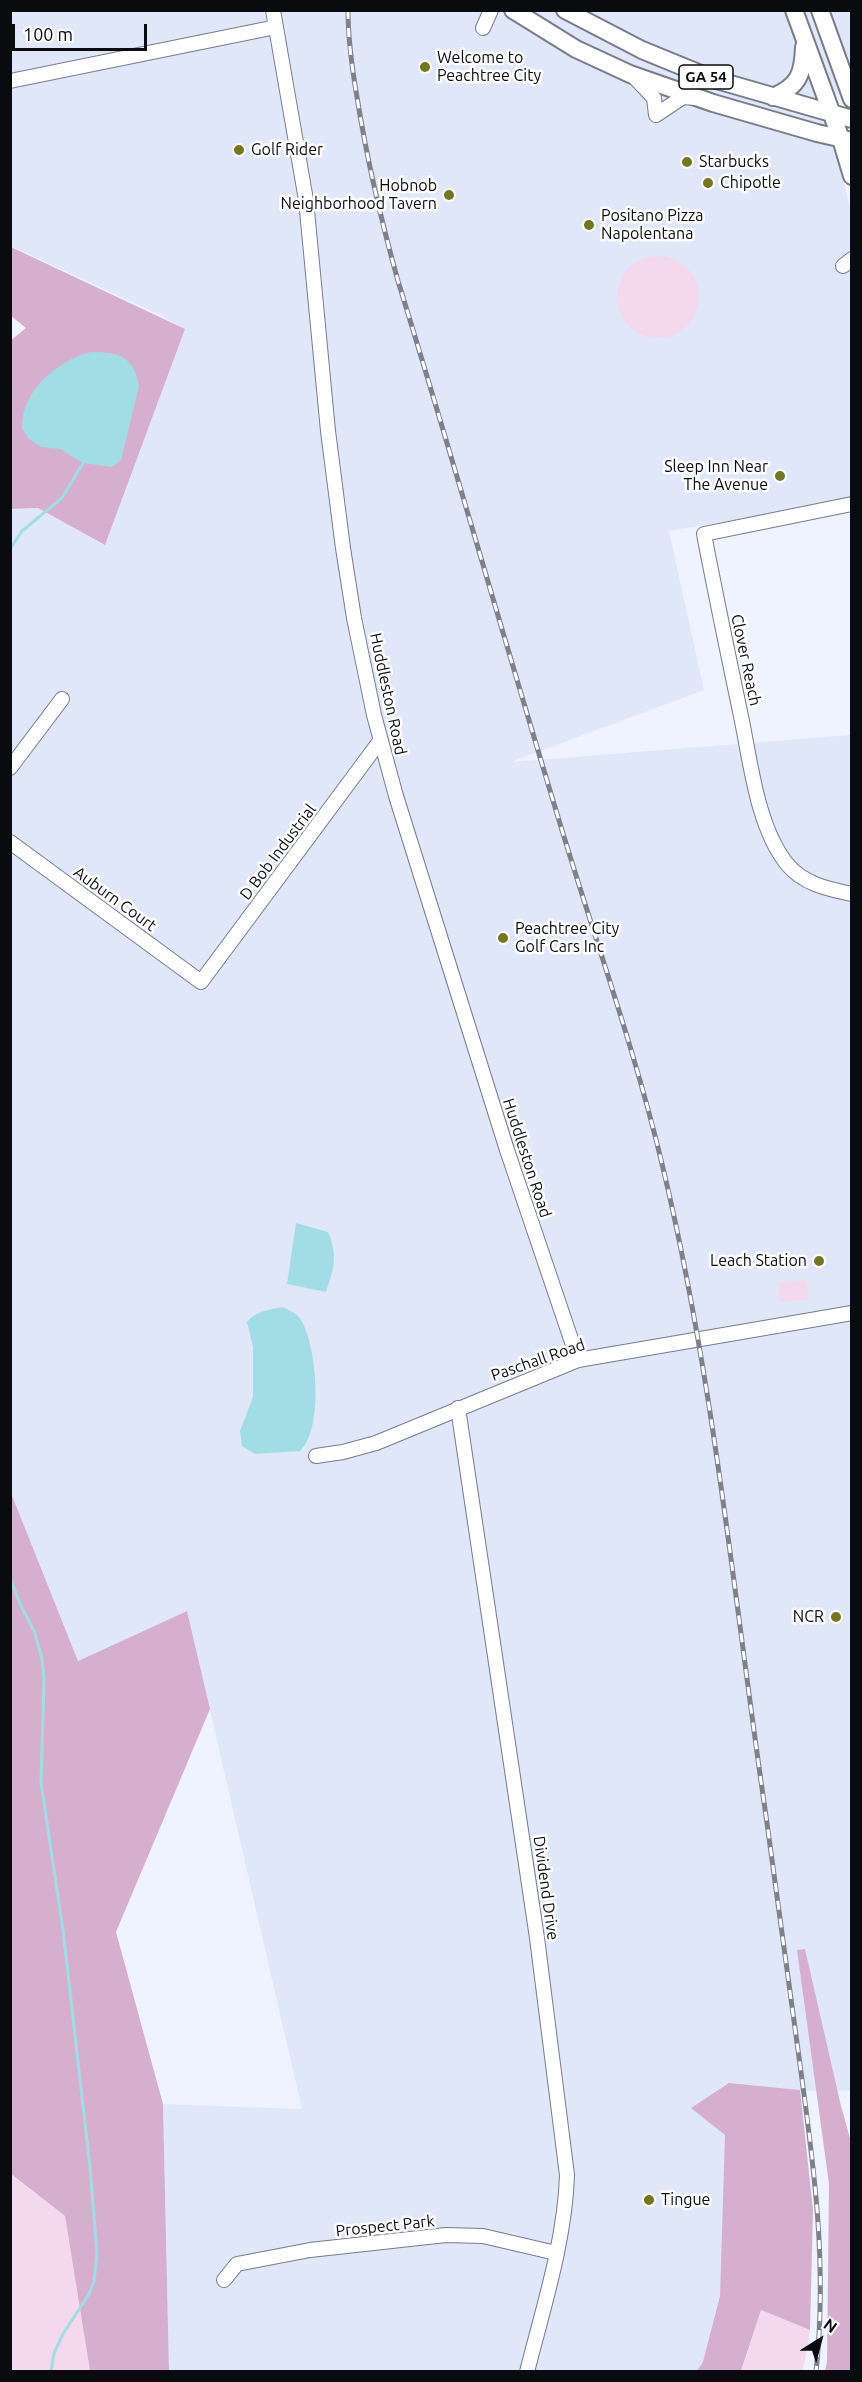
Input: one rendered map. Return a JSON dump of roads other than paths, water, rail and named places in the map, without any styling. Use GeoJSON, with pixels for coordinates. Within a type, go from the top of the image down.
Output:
{"type":"FeatureCollection","features":[{"type":"Feature","properties":{"kind":"main road","name":"GA 54"},"geometry":{"type":"LineString","coordinates":[[513,10],[576,49],[630,74],[701,99],[846,140]]}},
{"type":"Feature","properties":{"kind":"main road","name":"GA 54"},"geometry":{"type":"LineString","coordinates":[[565,10],[604,32],[713,79],[852,119]]}},
{"type":"Feature","properties":{"kind":"main road"},"geometry":{"type":"LineString","coordinates":[[794,10],[833,115],[846,140],[852,176]]}},
{"type":"Feature","properties":{"kind":"main road"},"geometry":{"type":"LineString","coordinates":[[820,10],[851,97]]}},
{"type":"Feature","properties":{"kind":"main road"},"geometry":{"type":"LineString","coordinates":[[773,97],[792,87],[798,78],[803,65],[804,40]]}},
{"type":"Feature","properties":{"kind":"street","name":"Huddleston Road"},"geometry":{"type":"LineString","coordinates":[[273,10],[306,200],[328,431],[343,548],[354,618],[380,741],[507,1150],[578,1360]]}},
{"type":"Feature","properties":{"kind":"street"},"geometry":{"type":"LineString","coordinates":[[483,28],[491,10]]}},
{"type":"Feature","properties":{"kind":"street"},"geometry":{"type":"LineString","coordinates":[[10,81],[276,27]]}},
{"type":"Feature","properties":{"kind":"street"},"geometry":{"type":"LineString","coordinates":[[630,74],[654,98],[656,116],[683,97],[701,99]]}},
{"type":"Feature","properties":{"kind":"street"},"geometry":{"type":"LineString","coordinates":[[852,259],[843,266],[852,269]]}},
{"type":"Feature","properties":{"kind":"street","name":"Clover Reach"},"geometry":{"type":"LineString","coordinates":[[852,504],[704,534],[766,825],[776,846],[798,874],[823,888],[852,894]]}},
{"type":"Feature","properties":{"kind":"street"},"geometry":{"type":"LineString","coordinates":[[10,768],[62,699]]}},
{"type":"Feature","properties":{"kind":"street","name":"D Bob Industrial"},"geometry":{"type":"LineString","coordinates":[[201,982],[380,741]]}},
{"type":"Feature","properties":{"kind":"street","name":"Auburn Court"},"geometry":{"type":"LineString","coordinates":[[10,842],[201,982]]}},
{"type":"Feature","properties":{"kind":"street","name":"Paschall Road"},"geometry":{"type":"LineString","coordinates":[[316,1456],[343,1452],[376,1443],[578,1360],[852,1313]]}},
{"type":"Feature","properties":{"kind":"street","name":"Dividend Drive"},"geometry":{"type":"LineString","coordinates":[[458,1408],[506,1725],[562,2128],[566,2196],[556,2253],[527,2372]]}},
{"type":"Feature","properties":{"kind":"street","name":"Prospect Park"},"geometry":{"type":"LineString","coordinates":[[224,2280],[237,2264],[310,2250],[446,2235],[483,2236],[556,2253]]}},
{"type":"Feature","properties":{"kind":"water"},"geometry":{"type":"Polygon","coordinates":[[[91,352],[117,355],[129,362],[137,376],[139,386],[121,460],[112,467],[83,463],[60,449],[41,447],[29,439],[22,428],[23,414],[28,402],[44,379],[66,362],[91,352]]]}},
{"type":"Feature","properties":{"kind":"water"},"geometry":{"type":"Polygon","coordinates":[[[296,1223],[328,1232],[334,1262],[326,1292],[287,1284],[296,1223]]]}},
{"type":"Feature","properties":{"kind":"water"},"geometry":{"type":"Polygon","coordinates":[[[282,1307],[299,1318],[307,1332],[316,1387],[313,1425],[308,1440],[300,1451],[255,1454],[242,1446],[240,1431],[253,1397],[253,1347],[247,1322],[258,1313],[282,1307]]]}},
{"type":"Feature","properties":{"kind":"waterway"},"geometry":{"type":"LineString","coordinates":[[10,549],[22,531],[62,498],[83,463]]}},
{"type":"Feature","properties":{"kind":"waterway"},"geometry":{"type":"LineString","coordinates":[[10,1578],[35,1633],[42,1659],[44,1680],[41,1783],[63,1930],[90,2167],[97,2254],[94,2281],[89,2294],[63,2334],[54,2353],[51,2372]]}},
{"type":"Feature","properties":{"kind":"railway"},"geometry":{"type":"LineString","coordinates":[[348,10],[353,75],[361,120],[375,190],[398,281],[558,817],[640,1079],[681,1248],[722,1490],[809,2131],[820,2250],[816,2372]]}},
{"type":"Feature","properties":{"kind":"place","name":"Welcome to Peachtree City"},"geometry":{"type":"Point","coordinates":[425,67]}},
{"type":"Feature","properties":{"kind":"place","name":"Golf Rider"},"geometry":{"type":"Point","coordinates":[239,150]}},
{"type":"Feature","properties":{"kind":"place","name":"Starbucks"},"geometry":{"type":"Point","coordinates":[687,162]}},
{"type":"Feature","properties":{"kind":"place","name":"Chipotle"},"geometry":{"type":"Point","coordinates":[708,183]}},
{"type":"Feature","properties":{"kind":"place","name":"Hobnob Neighborhood Tavern"},"geometry":{"type":"Point","coordinates":[449,195]}},
{"type":"Feature","properties":{"kind":"place","name":"Positano Pizza Napolentana"},"geometry":{"type":"Point","coordinates":[589,225]}},
{"type":"Feature","properties":{"kind":"place","name":"Sleep Inn Near The Avenue"},"geometry":{"type":"Point","coordinates":[780,476]}},
{"type":"Feature","properties":{"kind":"place","name":"Peachtree City Golf Cars Inc"},"geometry":{"type":"Point","coordinates":[503,938]}},
{"type":"Feature","properties":{"kind":"place","name":"Leach Station"},"geometry":{"type":"Point","coordinates":[819,1261]}},
{"type":"Feature","properties":{"kind":"place","name":"NCR"},"geometry":{"type":"Point","coordinates":[836,1617]}},
{"type":"Feature","properties":{"kind":"place","name":"Tingue"},"geometry":{"type":"Point","coordinates":[649,2200]}}]}
